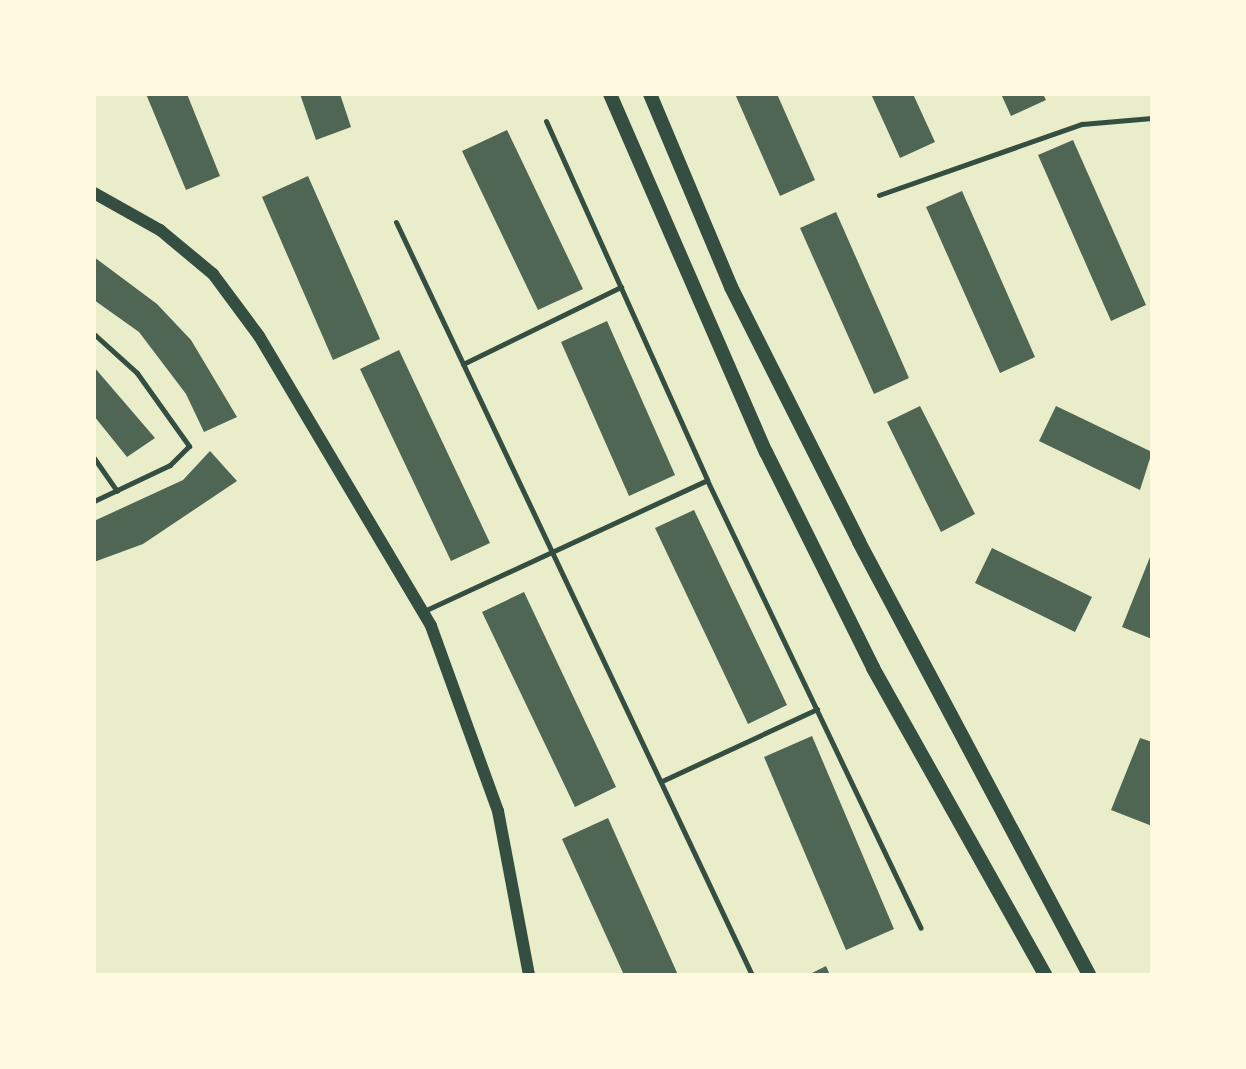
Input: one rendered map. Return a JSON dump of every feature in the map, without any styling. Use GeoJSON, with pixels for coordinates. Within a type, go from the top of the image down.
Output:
{"type":"FeatureCollection","features":[{"type":"Feature","properties":{"kind":"main road"},"geometry":{"type":"LineString","coordinates":[[610,94],[773,465],[873,668],[1045,975]]}},
{"type":"Feature","properties":{"kind":"main road"},"geometry":{"type":"LineString","coordinates":[[650,94],[738,301],[1089,975]]}},
{"type":"Feature","properties":{"kind":"street"},"geometry":{"type":"LineString","coordinates":[[94,193],[160,230],[213,274],[259,336],[423,612],[498,811],[529,975]]}},
{"type":"Feature","properties":{"kind":"lane"},"geometry":{"type":"LineString","coordinates":[[879,195],[1082,124],[1152,118]]}},
{"type":"Feature","properties":{"kind":"lane"},"geometry":{"type":"LineString","coordinates":[[546,121],[707,480],[921,928]]}},
{"type":"Feature","properties":{"kind":"lane"},"geometry":{"type":"LineString","coordinates":[[396,222],[752,975]]}},
{"type":"Feature","properties":{"kind":"lane"},"geometry":{"type":"LineString","coordinates":[[463,364],[621,287]]}},
{"type":"Feature","properties":{"kind":"lane"},"geometry":{"type":"LineString","coordinates":[[94,334],[137,373],[189,446],[170,465],[94,501]]}},
{"type":"Feature","properties":{"kind":"lane"},"geometry":{"type":"LineString","coordinates":[[94,458],[117,491]]}},
{"type":"Feature","properties":{"kind":"lane"},"geometry":{"type":"LineString","coordinates":[[423,612],[707,480]]}},
{"type":"Feature","properties":{"kind":"lane"},"geometry":{"type":"LineString","coordinates":[[662,781],[817,709]]}},
{"type":"Feature","properties":{"kind":"building"},"geometry":{"type":"Polygon","coordinates":[[[146,94],[187,94],[220,176],[186,190],[146,94]]]}},
{"type":"Feature","properties":{"kind":"building"},"geometry":{"type":"Polygon","coordinates":[[[300,94],[340,94],[351,127],[316,140],[300,94]]]}},
{"type":"Feature","properties":{"kind":"building"},"geometry":{"type":"Polygon","coordinates":[[[735,94],[777,94],[815,180],[780,196],[735,94]]]}},
{"type":"Feature","properties":{"kind":"building"},"geometry":{"type":"Polygon","coordinates":[[[871,94],[913,94],[935,142],[900,158],[871,94]]]}},
{"type":"Feature","properties":{"kind":"building"},"geometry":{"type":"Polygon","coordinates":[[[1001,94],[1043,94],[1046,100],[1011,116],[1001,94]]]}},
{"type":"Feature","properties":{"kind":"building"},"geometry":{"type":"Polygon","coordinates":[[[507,130],[583,289],[538,310],[462,151],[507,130]]]}},
{"type":"Feature","properties":{"kind":"building"},"geometry":{"type":"Polygon","coordinates":[[[1073,140],[1146,305],[1111,321],[1038,155],[1073,140]]]}},
{"type":"Feature","properties":{"kind":"building"},"geometry":{"type":"Polygon","coordinates":[[[308,176],[380,339],[333,360],[262,197],[308,176]]]}},
{"type":"Feature","properties":{"kind":"building"},"geometry":{"type":"Polygon","coordinates":[[[962,191],[1035,357],[1000,373],[926,207],[962,191]]]}},
{"type":"Feature","properties":{"kind":"building"},"geometry":{"type":"Polygon","coordinates":[[[836,212],[909,378],[874,394],[800,228],[836,212]]]}},
{"type":"Feature","properties":{"kind":"building"},"geometry":{"type":"Polygon","coordinates":[[[94,257],[157,304],[191,340],[237,417],[204,432],[186,394],[139,332],[94,300],[94,257]]]}},
{"type":"Feature","properties":{"kind":"building"},"geometry":{"type":"Polygon","coordinates":[[[607,321],[675,475],[629,496],[561,342],[607,321]]]}},
{"type":"Feature","properties":{"kind":"building"},"geometry":{"type":"Polygon","coordinates":[[[399,350],[490,543],[451,561],[360,369],[399,350]]]}},
{"type":"Feature","properties":{"kind":"building"},"geometry":{"type":"Polygon","coordinates":[[[94,367],[155,438],[127,457],[94,416],[94,367]]]}},
{"type":"Feature","properties":{"kind":"building"},"geometry":{"type":"Polygon","coordinates":[[[920,406],[975,514],[941,532],[887,422],[920,406]]]}},
{"type":"Feature","properties":{"kind":"building"},"geometry":{"type":"Polygon","coordinates":[[[1056,406],[1152,452],[1140,490],[1039,441],[1056,406]]]}},
{"type":"Feature","properties":{"kind":"building"},"geometry":{"type":"Polygon","coordinates":[[[210,451],[237,481],[143,544],[94,562],[94,521],[183,480],[210,451]]]}},
{"type":"Feature","properties":{"kind":"building"},"geometry":{"type":"Polygon","coordinates":[[[694,510],[787,705],[748,724],[655,528],[694,510]]]}},
{"type":"Feature","properties":{"kind":"building"},"geometry":{"type":"Polygon","coordinates":[[[992,548],[1092,597],[1075,632],[975,583],[992,548]]]}},
{"type":"Feature","properties":{"kind":"building"},"geometry":{"type":"Polygon","coordinates":[[[1152,552],[1152,639],[1122,627],[1152,552]]]}},
{"type":"Feature","properties":{"kind":"building"},"geometry":{"type":"Polygon","coordinates":[[[524,592],[616,787],[575,807],[482,612],[524,592]]]}},
{"type":"Feature","properties":{"kind":"building"},"geometry":{"type":"Polygon","coordinates":[[[812,736],[894,929],[846,950],[764,757],[812,736]]]}},
{"type":"Feature","properties":{"kind":"building"},"geometry":{"type":"Polygon","coordinates":[[[1140,738],[1152,742],[1152,826],[1111,810],[1140,738]]]}},
{"type":"Feature","properties":{"kind":"building"},"geometry":{"type":"Polygon","coordinates":[[[608,818],[678,975],[624,975],[562,839],[608,818]]]}},
{"type":"Feature","properties":{"kind":"building"},"geometry":{"type":"Polygon","coordinates":[[[826,966],[830,975],[808,975],[826,966]]]}}]}
